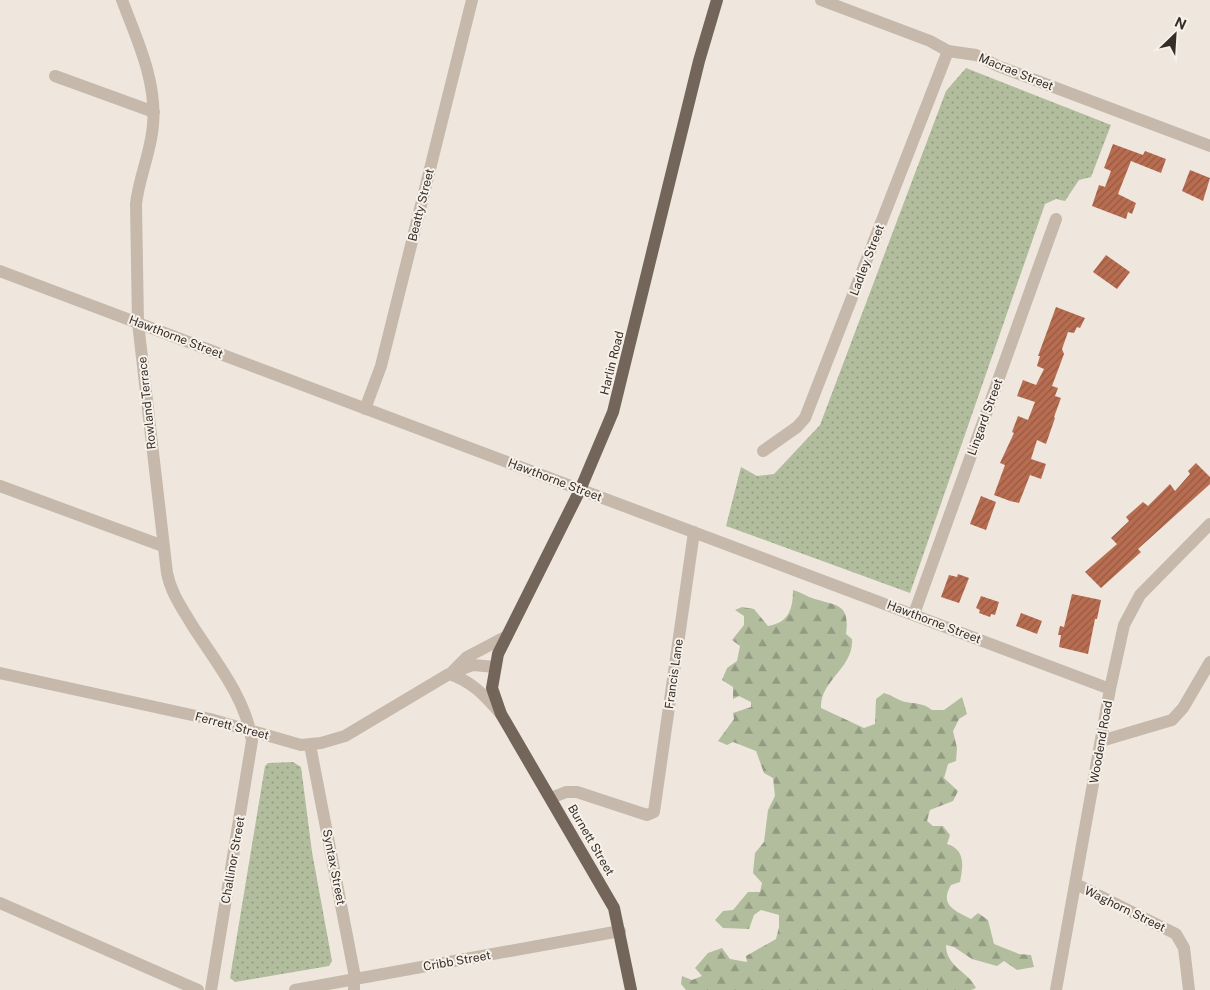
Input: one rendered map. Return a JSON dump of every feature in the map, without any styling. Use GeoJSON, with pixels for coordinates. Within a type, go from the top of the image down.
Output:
{"type":"FeatureCollection","features":[{"type":"Feature","properties":{"kind":"main road"},"geometry":{"type":"LineString","coordinates":[[699,61],[708,0]]}},
{"type":"Feature","properties":{"kind":"main road","name":"Harlin Road"},"geometry":{"type":"LineString","coordinates":[[501,714],[492,688],[498,654],[580,490],[608,426],[618,396],[699,61],[717,0]]}},
{"type":"Feature","properties":{"kind":"main road","name":"Burnett Street"},"geometry":{"type":"LineString","coordinates":[[501,714],[612,903],[620,931],[631,990]]}},
{"type":"Feature","properties":{"kind":"street","name":"Rowland Terrace"},"geometry":{"type":"LineString","coordinates":[[122,0],[149,76],[154,112],[151,140],[138,187],[136,204],[138,323],[163,546],[172,593],[238,699],[250,730]]}},
{"type":"Feature","properties":{"kind":"street","name":"Beatty Street"},"geometry":{"type":"LineString","coordinates":[[365,409],[381,366],[472,0]]}},
{"type":"Feature","properties":{"kind":"street","name":"Macrae Street"},"geometry":{"type":"LineString","coordinates":[[821,0],[930,41],[948,51],[976,55],[998,66],[1210,146]]}},
{"type":"Feature","properties":{"kind":"street","name":"Ladley Street"},"geometry":{"type":"LineString","coordinates":[[762,451],[797,427],[805,418],[948,51]]}},
{"type":"Feature","properties":{"kind":"street"},"geometry":{"type":"LineString","coordinates":[[55,76],[154,112]]}},
{"type":"Feature","properties":{"kind":"street","name":"Lingard Street"},"geometry":{"type":"LineString","coordinates":[[914,614],[1056,219]]}},
{"type":"Feature","properties":{"kind":"street","name":"Hawthorne Street"},"geometry":{"type":"LineString","coordinates":[[0,271],[1110,689]]}},
{"type":"Feature","properties":{"kind":"street"},"geometry":{"type":"LineString","coordinates":[[0,486],[163,546]]}},
{"type":"Feature","properties":{"kind":"street","name":"Woodend Road"},"geometry":{"type":"LineString","coordinates":[[1056,990],[1110,689],[1124,625],[1134,603],[1210,524]]}},
{"type":"Feature","properties":{"kind":"street","name":"Francis Lane"},"geometry":{"type":"LineString","coordinates":[[551,798],[571,791],[647,815],[652,814],[656,800],[694,532]]}},
{"type":"Feature","properties":{"kind":"street"},"geometry":{"type":"LineString","coordinates":[[449,674],[467,657],[507,636]]}},
{"type":"Feature","properties":{"kind":"street"},"geometry":{"type":"LineString","coordinates":[[1101,741],[1172,720],[1183,708],[1210,662]]}},
{"type":"Feature","properties":{"kind":"street","name":"Ferrett Street"},"geometry":{"type":"LineString","coordinates":[[0,673],[250,730],[292,743],[310,745],[344,736],[449,674],[473,665],[495,667]]}},
{"type":"Feature","properties":{"kind":"street"},"geometry":{"type":"LineString","coordinates":[[449,674],[464,678],[476,687],[501,714]]}},
{"type":"Feature","properties":{"kind":"street","name":"Challinor Street"},"geometry":{"type":"LineString","coordinates":[[211,990],[252,749],[250,730]]}},
{"type":"Feature","properties":{"kind":"street","name":"Syntax Street"},"geometry":{"type":"LineString","coordinates":[[310,745],[354,985]]}},
{"type":"Feature","properties":{"kind":"street","name":"Waghorn Street"},"geometry":{"type":"LineString","coordinates":[[1076,884],[1176,934],[1184,948],[1189,990]]}},
{"type":"Feature","properties":{"kind":"street"},"geometry":{"type":"LineString","coordinates":[[0,903],[198,990]]}},
{"type":"Feature","properties":{"kind":"street","name":"Cribb Street"},"geometry":{"type":"LineString","coordinates":[[295,990],[354,985],[620,931]]}},
{"type":"Feature","properties":{"kind":"green space"},"geometry":{"type":"Polygon","coordinates":[[[966,68],[1111,125],[1091,177],[1079,180],[1065,201],[1056,199],[1045,204],[910,593],[726,526],[741,467],[757,476],[774,474],[820,425],[946,91],[966,68]]]}},
{"type":"Feature","properties":{"kind":"green space"},"geometry":{"type":"Polygon","coordinates":[[[793,590],[841,608],[846,617],[846,634],[852,639],[848,658],[826,689],[822,698],[821,708],[864,728],[875,724],[876,699],[884,693],[903,701],[923,705],[932,710],[944,710],[962,697],[967,714],[959,719],[953,731],[957,748],[956,761],[948,764],[944,778],[958,791],[953,801],[930,810],[927,821],[933,826],[943,826],[950,835],[947,844],[957,850],[962,859],[960,882],[951,885],[948,892],[948,902],[954,910],[971,919],[978,913],[988,920],[994,944],[1019,954],[1031,955],[1034,967],[1017,970],[1004,961],[997,966],[972,959],[954,947],[946,945],[953,964],[968,977],[976,988],[971,990],[686,990],[681,984],[682,976],[692,980],[702,976],[695,968],[708,953],[722,948],[730,959],[747,962],[746,956],[776,939],[779,915],[761,910],[754,915],[749,929],[723,928],[715,920],[723,911],[733,910],[748,892],[760,892],[762,883],[753,873],[755,853],[764,842],[768,810],[775,796],[773,778],[764,773],[756,751],[733,742],[727,745],[718,741],[734,719],[733,713],[751,707],[751,702],[739,696],[733,699],[733,687],[722,680],[727,668],[737,661],[740,646],[732,640],[744,625],[744,616],[735,610],[742,607],[754,609],[768,626],[781,622],[791,609],[793,590]]]}},
{"type":"Feature","properties":{"kind":"green space"},"geometry":{"type":"Polygon","coordinates":[[[293,762],[301,767],[312,852],[332,961],[329,966],[235,982],[230,978],[265,766],[268,763],[293,762]]]}},
{"type":"Feature","properties":{"kind":"building"},"geometry":{"type":"Polygon","coordinates":[[[1113,144],[1143,155],[1145,151],[1166,159],[1161,173],[1131,161],[1118,194],[1136,203],[1132,214],[1128,212],[1126,219],[1092,206],[1099,185],[1105,187],[1111,171],[1104,168],[1113,144]]]}},
{"type":"Feature","properties":{"kind":"building"},"geometry":{"type":"Polygon","coordinates":[[[1190,170],[1210,178],[1203,201],[1182,191],[1190,170]]]}},
{"type":"Feature","properties":{"kind":"building"},"geometry":{"type":"Polygon","coordinates":[[[1106,255],[1130,272],[1117,289],[1093,272],[1106,255]]]}},
{"type":"Feature","properties":{"kind":"building"},"geometry":{"type":"Polygon","coordinates":[[[1056,307],[1085,318],[1080,328],[1077,327],[1074,333],[1068,332],[1062,349],[1064,354],[1052,386],[1058,388],[1055,396],[1061,398],[1046,444],[1037,440],[1031,459],[1046,464],[1041,479],[1030,475],[1019,503],[994,495],[1005,465],[1000,463],[1014,433],[1012,432],[1018,416],[1028,420],[1035,402],[1017,396],[1023,380],[1036,385],[1044,369],[1037,366],[1040,356],[1038,356],[1056,307]]]}},
{"type":"Feature","properties":{"kind":"building"},"geometry":{"type":"Polygon","coordinates":[[[1196,463],[1210,477],[1210,484],[1138,549],[1141,552],[1101,588],[1085,572],[1117,544],[1111,538],[1129,521],[1126,517],[1143,502],[1148,506],[1170,484],[1175,491],[1190,474],[1188,471],[1196,463]]]}},
{"type":"Feature","properties":{"kind":"building"},"geometry":{"type":"Polygon","coordinates":[[[981,496],[996,502],[986,530],[970,524],[981,496]]]}},
{"type":"Feature","properties":{"kind":"building"},"geometry":{"type":"Polygon","coordinates":[[[958,574],[969,578],[959,603],[941,597],[949,575],[957,577],[958,574]]]}},
{"type":"Feature","properties":{"kind":"building"},"geometry":{"type":"Polygon","coordinates":[[[1072,594],[1101,600],[1088,654],[1059,647],[1061,635],[1058,635],[1060,626],[1064,627],[1072,594]]]}},
{"type":"Feature","properties":{"kind":"building"},"geometry":{"type":"Polygon","coordinates":[[[981,596],[999,602],[995,615],[991,614],[990,617],[979,613],[980,610],[976,608],[981,596]]]}},
{"type":"Feature","properties":{"kind":"building"},"geometry":{"type":"Polygon","coordinates":[[[1021,613],[1042,621],[1037,634],[1016,626],[1021,613]]]}}]}
